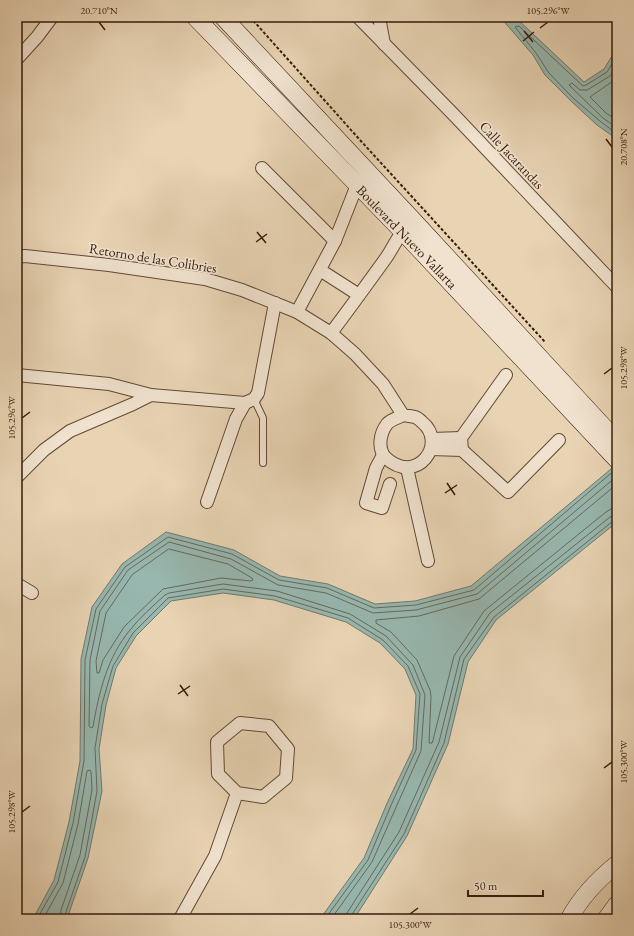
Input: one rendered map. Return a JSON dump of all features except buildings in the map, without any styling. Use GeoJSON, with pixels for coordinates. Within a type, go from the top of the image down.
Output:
{"type":"FeatureCollection","features":[{"type":"Feature","properties":{"kind":"main road","name":"Boulevard Nuevo Vallarta"},"geometry":{"type":"LineString","coordinates":[[196,17],[363,179],[408,226],[599,431],[617,460]]}},
{"type":"Feature","properties":{"kind":"main road","name":"Boulevard Nuevo Vallarta"},"geometry":{"type":"LineString","coordinates":[[223,17],[363,179]]}},
{"type":"Feature","properties":{"kind":"main road","name":"Boulevard Nuevo Vallarta"},"geometry":{"type":"LineString","coordinates":[[599,431],[617,441]]}},
{"type":"Feature","properties":{"kind":"main road"},"geometry":{"type":"LineString","coordinates":[[569,919],[587,892],[602,876],[617,864]]}},
{"type":"Feature","properties":{"kind":"main road"},"geometry":{"type":"LineString","coordinates":[[606,919],[617,904]]}},
{"type":"Feature","properties":{"kind":"street"},"geometry":{"type":"LineString","coordinates":[[17,59],[37,37],[52,17]]}},
{"type":"Feature","properties":{"kind":"street","name":"Calle Jacarandas"},"geometry":{"type":"LineString","coordinates":[[358,17],[617,287]]}},
{"type":"Feature","properties":{"kind":"street"},"geometry":{"type":"LineString","coordinates":[[379,17],[384,44]]}},
{"type":"Feature","properties":{"kind":"street"},"geometry":{"type":"LineString","coordinates":[[262,168],[335,241]]}},
{"type":"Feature","properties":{"kind":"street"},"geometry":{"type":"LineString","coordinates":[[297,312],[335,241],[363,179]]}},
{"type":"Feature","properties":{"kind":"street"},"geometry":{"type":"LineString","coordinates":[[331,333],[408,226]]}},
{"type":"Feature","properties":{"kind":"street","name":"Retorno de las Colibries"},"geometry":{"type":"LineString","coordinates":[[17,257],[25,256],[101,264],[205,279],[242,290],[297,312],[331,333],[355,354],[383,384],[403,415]]}},
{"type":"Feature","properties":{"kind":"street"},"geometry":{"type":"LineString","coordinates":[[320,270],[359,295]]}},
{"type":"Feature","properties":{"kind":"street"},"geometry":{"type":"LineString","coordinates":[[207,502],[236,419],[258,393],[275,303]]}},
{"type":"Feature","properties":{"kind":"street"},"geometry":{"type":"LineString","coordinates":[[17,375],[109,384],[151,395],[250,401]]}},
{"type":"Feature","properties":{"kind":"street"},"geometry":{"type":"LineString","coordinates":[[462,444],[506,375]]}},
{"type":"Feature","properties":{"kind":"street"},"geometry":{"type":"LineString","coordinates":[[17,477],[44,450],[70,431],[151,395]]}},
{"type":"Feature","properties":{"kind":"street"},"geometry":{"type":"LineString","coordinates":[[403,415],[416,417],[427,426],[431,444],[422,462],[407,468],[394,465],[383,456],[379,439],[387,423],[403,415]]}},
{"type":"Feature","properties":{"kind":"street"},"geometry":{"type":"LineString","coordinates":[[431,444],[462,444],[508,492],[559,440]]}},
{"type":"Feature","properties":{"kind":"street"},"geometry":{"type":"LineString","coordinates":[[383,456],[376,468],[366,503],[382,508],[390,484]]}},
{"type":"Feature","properties":{"kind":"street"},"geometry":{"type":"LineString","coordinates":[[407,468],[428,561]]}},
{"type":"Feature","properties":{"kind":"street"},"geometry":{"type":"LineString","coordinates":[[17,584],[32,593]]}},
{"type":"Feature","properties":{"kind":"street"},"geometry":{"type":"LineString","coordinates":[[240,723],[269,726],[288,749],[286,778],[263,797],[237,793],[218,774],[217,742],[240,723]]}},
{"type":"Feature","properties":{"kind":"street"},"geometry":{"type":"LineString","coordinates":[[180,919],[214,856],[237,793]]}},
{"type":"Feature","properties":{"kind":"lane"},"geometry":{"type":"LineString","coordinates":[[250,401],[263,418],[263,463]]}},
{"type":"Feature","properties":{"kind":"water"},"geometry":{"type":"Polygon","coordinates":[[[500,17],[515,17],[584,82],[604,69],[617,48],[617,139],[597,125],[545,75],[533,55],[500,17]]]}},
{"type":"Feature","properties":{"kind":"water"},"geometry":{"type":"Polygon","coordinates":[[[617,461],[617,522],[496,620],[468,662],[448,744],[407,836],[354,919],[320,919],[364,858],[388,801],[413,749],[416,695],[405,669],[380,643],[346,622],[274,600],[223,593],[171,601],[136,636],[116,668],[106,705],[99,749],[102,791],[88,858],[69,913],[69,919],[33,919],[54,880],[69,822],[80,761],[81,659],[92,607],[122,564],[166,532],[234,550],[280,576],[328,584],[375,604],[415,601],[471,586],[611,469],[617,461]]]}}]}
